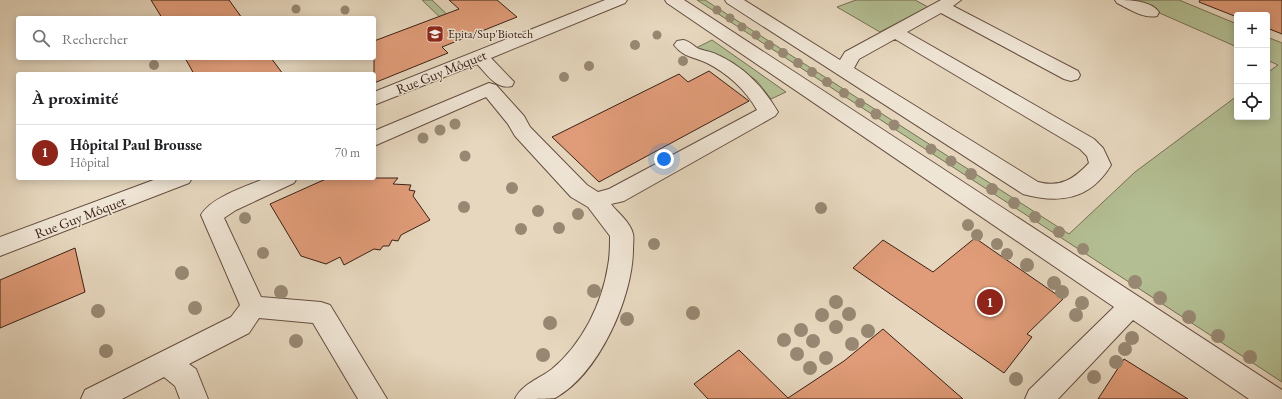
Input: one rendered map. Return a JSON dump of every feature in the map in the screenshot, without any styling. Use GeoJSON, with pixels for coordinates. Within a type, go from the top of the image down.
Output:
{"type":"FeatureCollection","features":[{"type":"Feature","properties":{"kind":"street","name":"Rue Guy Môquet"},"geometry":{"type":"LineString","coordinates":[[376,98],[619,0]]}},
{"type":"Feature","properties":{"kind":"street"},"geometry":{"type":"LineString","coordinates":[[673,0],[1272,399]]}},
{"type":"Feature","properties":{"kind":"street"},"geometry":{"type":"LineString","coordinates":[[733,0],[845,69],[1031,188],[1046,193],[1070,190],[1085,181],[1100,165],[1096,154],[1087,144],[895,32]]}},
{"type":"Feature","properties":{"kind":"street"},"geometry":{"type":"LineString","coordinates":[[1123,0],[1150,12]]}},
{"type":"Feature","properties":{"kind":"street"},"geometry":{"type":"LineString","coordinates":[[845,69],[851,56],[947,3],[1071,75]]}},
{"type":"Feature","properties":{"kind":"street"},"geometry":{"type":"LineString","coordinates":[[596,201],[616,195],[768,112],[762,99],[753,88],[712,59],[689,52],[683,46]]}},
{"type":"Feature","properties":{"kind":"street"},"geometry":{"type":"LineString","coordinates":[[479,56],[505,82]]}},
{"type":"Feature","properties":{"kind":"street"},"geometry":{"type":"LineString","coordinates":[[376,139],[488,89],[516,121],[522,132],[579,191],[596,201],[622,234],[620,266],[613,293],[599,325],[584,352],[562,376],[529,399]]}},
{"type":"Feature","properties":{"kind":"street","name":"Rue Guy Môquet"},"geometry":{"type":"LineString","coordinates":[[0,247],[176,180]]}},
{"type":"Feature","properties":{"kind":"street"},"geometry":{"type":"LineString","coordinates":[[253,307],[212,215],[228,204],[282,180]]}},
{"type":"Feature","properties":{"kind":"street"},"geometry":{"type":"LineString","coordinates":[[1039,399],[1132,305]]}},
{"type":"Feature","properties":{"kind":"street"},"geometry":{"type":"LineString","coordinates":[[95,399],[240,325],[253,307]]}},
{"type":"Feature","properties":{"kind":"street"},"geometry":{"type":"LineString","coordinates":[[253,307],[321,313],[373,399]]}},
{"type":"Feature","properties":{"kind":"street"},"geometry":{"type":"LineString","coordinates":[[166,362],[186,378],[194,399]]}},
{"type":"Feature","properties":{"kind":"green space"},"geometry":{"type":"Polygon","coordinates":[[[422,0],[432,0],[454,21],[445,22],[422,0]]]}},
{"type":"Feature","properties":{"kind":"green space"},"geometry":{"type":"Polygon","coordinates":[[[697,0],[705,0],[1069,234],[1135,172],[1234,98],[1234,120],[1270,120],[1270,71],[1278,65],[1270,61],[1270,38],[1282,43],[1282,382],[697,0]]]}},
{"type":"Feature","properties":{"kind":"green space"},"geometry":{"type":"Polygon","coordinates":[[[856,0],[915,0],[928,7],[880,32],[837,7],[856,0]]]}},
{"type":"Feature","properties":{"kind":"green space"},"geometry":{"type":"Polygon","coordinates":[[[1130,0],[1179,0],[1234,23],[1234,46],[1130,0]]]}},
{"type":"Feature","properties":{"kind":"green space"},"geometry":{"type":"Polygon","coordinates":[[[712,40],[786,92],[771,99],[757,81],[722,57],[696,48],[712,40]]]}},
{"type":"Feature","properties":{"kind":"building"},"geometry":{"type":"Polygon","coordinates":[[[151,0],[229,0],[241,16],[161,16],[151,0]]]}},
{"type":"Feature","properties":{"kind":"building"},"geometry":{"type":"Polygon","coordinates":[[[449,0],[497,0],[517,17],[442,47],[448,53],[376,82],[374,60],[376,60],[376,40],[459,9],[449,0]]]}},
{"type":"Feature","properties":{"kind":"building"},"geometry":{"type":"Polygon","coordinates":[[[1200,0],[1282,0],[1282,34],[1270,29],[1270,12],[1234,12],[1234,16],[1199,2],[1200,0]]]}},
{"type":"Feature","properties":{"kind":"building"},"geometry":{"type":"Polygon","coordinates":[[[186,60],[272,60],[282,72],[193,72],[186,60]]]}},
{"type":"Feature","properties":{"kind":"building"},"geometry":{"type":"Polygon","coordinates":[[[709,71],[749,101],[599,182],[552,137],[679,74],[688,82],[709,71]]]}},
{"type":"Feature","properties":{"kind":"building"},"geometry":{"type":"Polygon","coordinates":[[[376,178],[398,178],[393,184],[411,185],[409,190],[415,191],[413,196],[430,220],[401,235],[398,241],[392,240],[389,246],[383,246],[380,250],[374,249],[344,265],[340,257],[326,264],[301,256],[270,204],[324,180],[376,180],[376,178]]]}},
{"type":"Feature","properties":{"kind":"building"},"geometry":{"type":"Polygon","coordinates":[[[975,238],[1063,299],[1027,334],[1032,337],[1004,373],[853,268],[883,240],[933,272],[975,238]]]}},
{"type":"Feature","properties":{"kind":"building"},"geometry":{"type":"Polygon","coordinates":[[[75,248],[85,292],[0,328],[0,280],[75,248]]]}},
{"type":"Feature","properties":{"kind":"building"},"geometry":{"type":"Polygon","coordinates":[[[883,329],[963,399],[708,399],[694,384],[739,350],[788,398],[844,361],[883,329]]]}},
{"type":"Feature","properties":{"kind":"building"},"geometry":{"type":"Polygon","coordinates":[[[1124,359],[1188,399],[1098,399],[1124,359]]]}},
{"type":"Feature","properties":{"kind":"place","name":"Epita/Sup'Biotech"},"geometry":{"type":"Point","coordinates":[435,34]}},
{"type":"Feature","properties":{"kind":"place","name":"Hôpital Paul Brousse"},"geometry":{"type":"Point","coordinates":[990,302]}}]}
